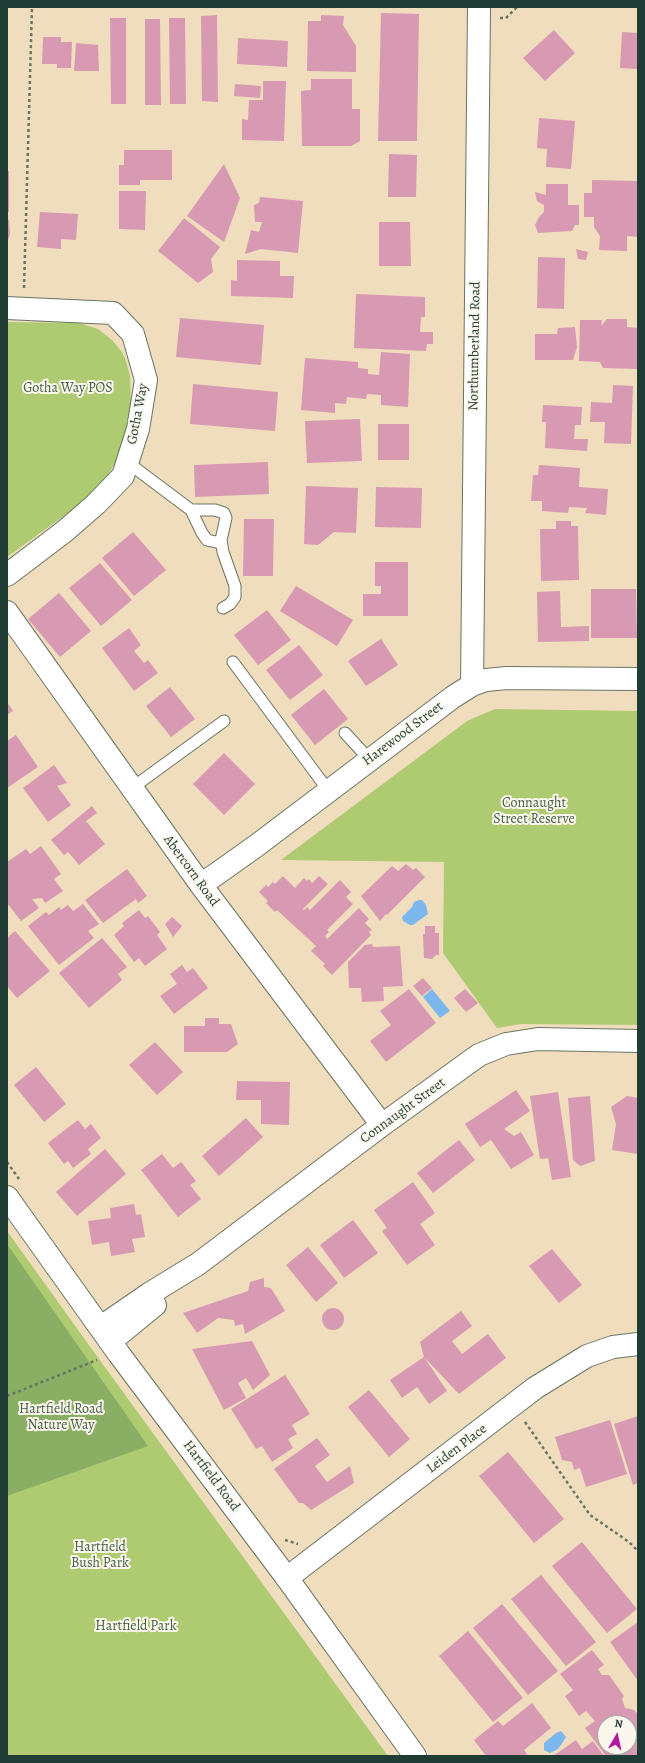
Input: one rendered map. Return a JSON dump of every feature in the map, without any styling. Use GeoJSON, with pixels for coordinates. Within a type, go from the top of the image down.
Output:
{"type":"FeatureCollection","features":[{"type":"Feature","properties":{"kind":"street","name":"Northumberland Road"},"geometry":{"type":"LineString","coordinates":[[472,685],[479,7]]}},
{"type":"Feature","properties":{"kind":"street","name":"Gotha Way"},"geometry":{"type":"LineString","coordinates":[[7,575],[66,531],[96,504],[123,476],[138,429],[146,380],[133,334],[113,314],[15,308]]}},
{"type":"Feature","properties":{"kind":"street","name":"Abercorn Road"},"geometry":{"type":"LineString","coordinates":[[7,612],[201,885],[382,1125]]}},
{"type":"Feature","properties":{"kind":"street","name":"Harewood Street"},"geometry":{"type":"LineString","coordinates":[[201,885],[256,846],[328,790],[453,697],[472,685],[486,680],[507,678],[638,679]]}},
{"type":"Feature","properties":{"kind":"street","name":"Connaught Street"},"geometry":{"type":"LineString","coordinates":[[110,1341],[159,1302],[198,1264],[382,1125],[479,1055],[506,1044],[538,1039],[638,1041]]}},
{"type":"Feature","properties":{"kind":"street","name":"Hartfield Road"},"geometry":{"type":"LineString","coordinates":[[7,1196],[110,1341],[287,1578],[415,1756]]}},
{"type":"Feature","properties":{"kind":"street","name":"Leiden Place"},"geometry":{"type":"LineString","coordinates":[[287,1578],[514,1406],[535,1388],[587,1356],[613,1347],[638,1344]]}},
{"type":"Feature","properties":{"kind":"lane"},"geometry":{"type":"LineString","coordinates":[[127,462],[191,510],[207,540],[216,542],[221,540]]}},
{"type":"Feature","properties":{"kind":"lane"},"geometry":{"type":"LineString","coordinates":[[191,510],[215,510],[224,513],[226,518],[221,540],[223,552],[233,576],[235,597],[230,604],[222,608]]}},
{"type":"Feature","properties":{"kind":"lane"},"geometry":{"type":"LineString","coordinates":[[233,662],[328,790]]}},
{"type":"Feature","properties":{"kind":"lane"},"geometry":{"type":"LineString","coordinates":[[132,788],[224,721]]}},
{"type":"Feature","properties":{"kind":"lane"},"geometry":{"type":"LineString","coordinates":[[345,733],[369,759]]}},
{"type":"Feature","properties":{"kind":"path"},"geometry":{"type":"LineString","coordinates":[[15,308],[32,7]]}},
{"type":"Feature","properties":{"kind":"path"},"geometry":{"type":"LineString","coordinates":[[7,1162],[10,1166]]}},
{"type":"Feature","properties":{"kind":"path"},"geometry":{"type":"LineString","coordinates":[[7,1396],[99,1359],[110,1341]]}},
{"type":"Feature","properties":{"kind":"path"},"geometry":{"type":"LineString","coordinates":[[514,1406],[590,1515],[629,1542],[638,1551]]}},
{"type":"Feature","properties":{"kind":"green space","name":"Gotha Way POS"},"geometry":{"type":"Polygon","coordinates":[[[7,322],[79,323],[98,329],[112,340],[125,358],[130,376],[131,405],[129,432],[109,474],[86,500],[7,557],[7,322]]]}},
{"type":"Feature","properties":{"kind":"green space","name":"Connaught Street Reserve"},"geometry":{"type":"Polygon","coordinates":[[[495,709],[638,711],[638,1025],[521,1024],[497,1028],[443,953],[444,862],[281,860],[467,721],[495,709]]]}},
{"type":"Feature","properties":{"kind":"green space","name":"Hartfield Park"},"geometry":{"type":"Polygon","coordinates":[[[7,1231],[99,1359],[388,1756],[7,1756],[7,1231]]]}},
{"type":"Feature","properties":{"kind":"green space","name":"Hartfield Road Nature Way"},"geometry":{"type":"Polygon","coordinates":[[[7,1244],[148,1446],[7,1496],[7,1244]]]}},
{"type":"Feature","properties":{"kind":"water"},"geometry":{"type":"Polygon","coordinates":[[[422,900],[426,905],[428,914],[413,925],[410,925],[403,921],[402,917],[412,907],[414,902],[422,900]]]}},
{"type":"Feature","properties":{"kind":"water"},"geometry":{"type":"Polygon","coordinates":[[[432,989],[450,1011],[440,1018],[423,997],[432,989]]]}},
{"type":"Feature","properties":{"kind":"water"},"geometry":{"type":"Polygon","coordinates":[[[561,1731],[566,1737],[558,1749],[550,1753],[544,1750],[544,1743],[556,1733],[561,1731]]]}},
{"type":"Feature","properties":{"kind":"building"},"geometry":{"type":"Polygon","coordinates":[[[381,13],[419,14],[417,141],[378,141],[381,13]]]}},
{"type":"Feature","properties":{"kind":"building"},"geometry":{"type":"Polygon","coordinates":[[[217,15],[218,102],[202,101],[201,16],[217,15]]]}},
{"type":"Feature","properties":{"kind":"building"},"geometry":{"type":"Polygon","coordinates":[[[321,15],[344,16],[343,25],[356,46],[356,72],[307,71],[308,21],[321,21],[321,15]]]}},
{"type":"Feature","properties":{"kind":"building"},"geometry":{"type":"Polygon","coordinates":[[[110,18],[126,18],[126,104],[111,104],[110,18]]]}},
{"type":"Feature","properties":{"kind":"building"},"geometry":{"type":"Polygon","coordinates":[[[169,18],[185,18],[186,104],[170,104],[169,18]]]}},
{"type":"Feature","properties":{"kind":"building"},"geometry":{"type":"Polygon","coordinates":[[[145,19],[160,19],[161,105],[145,105],[145,19]]]}},
{"type":"Feature","properties":{"kind":"building"},"geometry":{"type":"Polygon","coordinates":[[[554,30],[575,53],[545,81],[523,58],[554,30]]]}},
{"type":"Feature","properties":{"kind":"building"},"geometry":{"type":"Polygon","coordinates":[[[622,32],[638,33],[638,69],[620,68],[622,32]]]}},
{"type":"Feature","properties":{"kind":"building"},"geometry":{"type":"Polygon","coordinates":[[[43,37],[61,37],[61,42],[72,42],[71,68],[57,68],[57,64],[42,64],[43,37]]]}},
{"type":"Feature","properties":{"kind":"building"},"geometry":{"type":"Polygon","coordinates":[[[238,38],[288,41],[287,67],[237,64],[238,38]]]}},
{"type":"Feature","properties":{"kind":"building"},"geometry":{"type":"Polygon","coordinates":[[[76,43],[98,45],[99,71],[74,71],[76,43]]]}},
{"type":"Feature","properties":{"kind":"building"},"geometry":{"type":"Polygon","coordinates":[[[311,79],[352,79],[352,109],[360,109],[360,141],[351,146],[302,146],[301,91],[311,90],[311,79]]]}},
{"type":"Feature","properties":{"kind":"building"},"geometry":{"type":"Polygon","coordinates":[[[263,81],[286,81],[284,141],[242,140],[242,119],[248,120],[249,100],[263,100],[263,81]]]}},
{"type":"Feature","properties":{"kind":"building"},"geometry":{"type":"Polygon","coordinates":[[[235,84],[261,86],[260,98],[234,96],[235,84]]]}},
{"type":"Feature","properties":{"kind":"building"},"geometry":{"type":"Polygon","coordinates":[[[539,118],[575,121],[571,169],[546,167],[547,149],[537,148],[539,118]]]}},
{"type":"Feature","properties":{"kind":"building"},"geometry":{"type":"Polygon","coordinates":[[[124,150],[172,150],[172,180],[140,180],[140,185],[119,185],[119,165],[124,165],[124,150]]]}},
{"type":"Feature","properties":{"kind":"building"},"geometry":{"type":"Polygon","coordinates":[[[389,154],[417,155],[416,197],[388,197],[389,154]]]}},
{"type":"Feature","properties":{"kind":"building"},"geometry":{"type":"Polygon","coordinates":[[[224,164],[240,198],[224,242],[187,216],[224,164]]]}},
{"type":"Feature","properties":{"kind":"building"},"geometry":{"type":"Polygon","coordinates":[[[7,171],[9,171],[9,212],[7,212],[7,171]]]}},
{"type":"Feature","properties":{"kind":"building"},"geometry":{"type":"Polygon","coordinates":[[[592,180],[638,181],[638,237],[627,236],[627,251],[599,250],[600,236],[594,227],[594,217],[584,217],[584,193],[592,193],[592,180]]]}},
{"type":"Feature","properties":{"kind":"building"},"geometry":{"type":"Polygon","coordinates":[[[546,184],[568,184],[568,205],[579,205],[579,225],[575,225],[572,231],[538,233],[535,225],[539,217],[544,212],[544,205],[537,201],[535,192],[546,195],[546,184]]]}},
{"type":"Feature","properties":{"kind":"building"},"geometry":{"type":"Polygon","coordinates":[[[119,191],[146,191],[145,230],[119,229],[119,191]]]}},
{"type":"Feature","properties":{"kind":"building"},"geometry":{"type":"Polygon","coordinates":[[[260,197],[303,201],[298,253],[261,249],[245,254],[251,230],[259,232],[262,222],[255,222],[254,205],[259,203],[260,197]]]}},
{"type":"Feature","properties":{"kind":"building"},"geometry":{"type":"Polygon","coordinates":[[[40,212],[78,214],[76,240],[61,239],[61,249],[37,247],[40,212]]]}},
{"type":"Feature","properties":{"kind":"building"},"geometry":{"type":"Polygon","coordinates":[[[184,218],[220,247],[211,259],[213,272],[198,283],[158,251],[184,218]]]}},
{"type":"Feature","properties":{"kind":"building"},"geometry":{"type":"Polygon","coordinates":[[[7,220],[9,220],[10,234],[7,243],[7,220]]]}},
{"type":"Feature","properties":{"kind":"building"},"geometry":{"type":"Polygon","coordinates":[[[379,222],[410,222],[411,266],[379,266],[379,222]]]}},
{"type":"Feature","properties":{"kind":"building"},"geometry":{"type":"Polygon","coordinates":[[[576,249],[588,252],[586,260],[578,259],[576,249]]]}},
{"type":"Feature","properties":{"kind":"building"},"geometry":{"type":"Polygon","coordinates":[[[538,257],[565,258],[564,309],[537,308],[538,257]]]}},
{"type":"Feature","properties":{"kind":"building"},"geometry":{"type":"Polygon","coordinates":[[[237,260],[280,261],[280,276],[294,276],[293,298],[231,296],[231,280],[237,281],[237,260]]]}},
{"type":"Feature","properties":{"kind":"building"},"geometry":{"type":"Polygon","coordinates":[[[356,294],[425,297],[425,317],[421,317],[420,332],[433,332],[433,344],[427,344],[426,351],[354,348],[356,294]]]}},
{"type":"Feature","properties":{"kind":"building"},"geometry":{"type":"Polygon","coordinates":[[[180,318],[264,325],[261,365],[176,357],[180,318]]]}},
{"type":"Feature","properties":{"kind":"building"},"geometry":{"type":"Polygon","coordinates":[[[607,319],[627,319],[627,327],[638,328],[638,369],[603,368],[600,362],[579,361],[580,320],[602,320],[601,326],[607,319]]]}},
{"type":"Feature","properties":{"kind":"building"},"geometry":{"type":"Polygon","coordinates":[[[575,327],[577,347],[573,360],[535,360],[535,334],[557,334],[558,328],[575,327]]]}},
{"type":"Feature","properties":{"kind":"building"},"geometry":{"type":"Polygon","coordinates":[[[381,352],[410,354],[408,407],[381,405],[381,395],[367,394],[366,399],[347,397],[346,404],[335,403],[335,413],[301,410],[305,358],[358,362],[358,368],[368,369],[368,374],[379,375],[381,352]]]}},
{"type":"Feature","properties":{"kind":"building"},"geometry":{"type":"Polygon","coordinates":[[[193,384],[278,392],[275,431],[190,424],[193,384]]]}},
{"type":"Feature","properties":{"kind":"building"},"geometry":{"type":"Polygon","coordinates":[[[613,385],[633,386],[631,444],[604,443],[605,422],[590,422],[591,402],[612,403],[613,385]]]}},
{"type":"Feature","properties":{"kind":"building"},"geometry":{"type":"Polygon","coordinates":[[[543,405],[582,407],[581,425],[575,425],[574,439],[588,439],[587,451],[545,448],[546,422],[542,422],[543,405]]]}},
{"type":"Feature","properties":{"kind":"building"},"geometry":{"type":"Polygon","coordinates":[[[360,419],[362,461],[307,463],[305,421],[360,419]]]}},
{"type":"Feature","properties":{"kind":"building"},"geometry":{"type":"Polygon","coordinates":[[[378,424],[409,424],[409,460],[378,460],[378,424]]]}},
{"type":"Feature","properties":{"kind":"building"},"geometry":{"type":"Polygon","coordinates":[[[268,462],[269,494],[195,497],[194,465],[268,462]]]}},
{"type":"Feature","properties":{"kind":"building"},"geometry":{"type":"Polygon","coordinates":[[[539,465],[580,468],[579,487],[608,489],[606,515],[585,513],[587,508],[569,507],[568,513],[542,511],[542,501],[531,501],[533,475],[538,475],[539,465]]]}},
{"type":"Feature","properties":{"kind":"building"},"geometry":{"type":"Polygon","coordinates":[[[306,486],[358,488],[356,533],[334,532],[318,545],[304,544],[306,486]]]}},
{"type":"Feature","properties":{"kind":"building"},"geometry":{"type":"Polygon","coordinates":[[[376,487],[422,488],[421,528],[375,527],[376,487]]]}},
{"type":"Feature","properties":{"kind":"building"},"geometry":{"type":"Polygon","coordinates":[[[244,519],[274,519],[273,576],[243,576],[244,519]]]}},
{"type":"Feature","properties":{"kind":"building"},"geometry":{"type":"Polygon","coordinates":[[[556,521],[571,521],[571,526],[578,526],[579,580],[541,581],[540,529],[556,529],[556,521]]]}},
{"type":"Feature","properties":{"kind":"building"},"geometry":{"type":"Polygon","coordinates":[[[133,532],[166,570],[134,596],[102,558],[133,532]]]}},
{"type":"Feature","properties":{"kind":"building"},"geometry":{"type":"Polygon","coordinates":[[[375,562],[408,562],[408,616],[363,616],[363,594],[381,594],[381,586],[375,586],[375,562]]]}},
{"type":"Feature","properties":{"kind":"building"},"geometry":{"type":"Polygon","coordinates":[[[100,563],[132,600],[101,626],[69,588],[100,563]]]}},
{"type":"Feature","properties":{"kind":"building"},"geometry":{"type":"Polygon","coordinates":[[[296,586],[353,620],[337,646],[280,611],[296,586]]]}},
{"type":"Feature","properties":{"kind":"building"},"geometry":{"type":"Polygon","coordinates":[[[591,589],[636,589],[637,638],[591,638],[591,589]]]}},
{"type":"Feature","properties":{"kind":"building"},"geometry":{"type":"Polygon","coordinates":[[[560,591],[561,627],[589,626],[589,641],[538,642],[537,592],[560,591]]]}},
{"type":"Feature","properties":{"kind":"building"},"geometry":{"type":"Polygon","coordinates":[[[59,593],[91,631],[60,657],[28,619],[59,593]]]}},
{"type":"Feature","properties":{"kind":"building"},"geometry":{"type":"Polygon","coordinates":[[[267,610],[291,640],[258,665],[234,635],[267,610]]]}},
{"type":"Feature","properties":{"kind":"building"},"geometry":{"type":"Polygon","coordinates":[[[129,628],[141,645],[134,651],[144,663],[148,660],[158,673],[134,691],[102,648],[129,628]]]}},
{"type":"Feature","properties":{"kind":"building"},"geometry":{"type":"Polygon","coordinates":[[[381,639],[398,665],[366,686],[348,661],[381,639]]]}},
{"type":"Feature","properties":{"kind":"building"},"geometry":{"type":"Polygon","coordinates":[[[299,645],[323,675],[290,700],[266,670],[299,645]]]}},
{"type":"Feature","properties":{"kind":"building"},"geometry":{"type":"Polygon","coordinates":[[[170,687],[195,719],[171,737],[146,706],[170,687]]]}},
{"type":"Feature","properties":{"kind":"building"},"geometry":{"type":"Polygon","coordinates":[[[324,689],[348,719],[315,745],[291,715],[324,689]]]}},
{"type":"Feature","properties":{"kind":"building"},"geometry":{"type":"Polygon","coordinates":[[[7,702],[13,711],[7,715],[7,702]]]}},
{"type":"Feature","properties":{"kind":"building"},"geometry":{"type":"Polygon","coordinates":[[[16,735],[38,767],[7,788],[7,741],[16,735]]]}},
{"type":"Feature","properties":{"kind":"building"},"geometry":{"type":"Polygon","coordinates":[[[224,753],[255,784],[224,815],[193,784],[224,753]]]}},
{"type":"Feature","properties":{"kind":"building"},"geometry":{"type":"Polygon","coordinates":[[[54,765],[67,783],[57,786],[71,805],[48,822],[23,788],[54,765]]]}},
{"type":"Feature","properties":{"kind":"building"},"geometry":{"type":"Polygon","coordinates":[[[92,806],[97,813],[86,821],[105,844],[79,865],[68,852],[64,855],[51,840],[92,806]]]}},
{"type":"Feature","properties":{"kind":"building"},"geometry":{"type":"Polygon","coordinates":[[[41,846],[61,874],[54,879],[63,891],[45,903],[42,898],[32,899],[39,908],[21,921],[7,903],[7,862],[26,849],[30,854],[41,846]]]}},
{"type":"Feature","properties":{"kind":"building"},"geometry":{"type":"Polygon","coordinates":[[[406,864],[413,870],[416,868],[425,877],[380,921],[361,896],[392,866],[398,871],[406,864]]]}},
{"type":"Feature","properties":{"kind":"building"},"geometry":{"type":"Polygon","coordinates":[[[127,869],[147,896],[138,903],[136,899],[103,923],[85,900],[127,869]]]}},
{"type":"Feature","properties":{"kind":"building"},"geometry":{"type":"Polygon","coordinates":[[[283,876],[295,888],[304,878],[307,881],[309,879],[312,883],[319,876],[328,884],[303,909],[304,910],[307,907],[310,910],[340,880],[351,892],[346,897],[353,904],[327,930],[329,932],[325,936],[327,939],[359,908],[369,919],[365,923],[372,930],[369,932],[371,935],[332,975],[323,966],[325,964],[311,951],[316,946],[277,910],[275,912],[266,903],[268,901],[259,892],[266,885],[268,887],[273,882],[275,884],[283,876]]]}},
{"type":"Feature","properties":{"kind":"building"},"geometry":{"type":"Polygon","coordinates":[[[83,904],[99,924],[88,931],[94,938],[59,965],[28,926],[46,912],[49,915],[59,907],[61,910],[68,905],[73,911],[83,904]]]}},
{"type":"Feature","properties":{"kind":"building"},"geometry":{"type":"Polygon","coordinates":[[[139,910],[145,918],[148,916],[160,932],[157,935],[167,949],[145,966],[139,958],[134,962],[114,935],[124,926],[122,923],[139,910]]]}},
{"type":"Feature","properties":{"kind":"building"},"geometry":{"type":"Polygon","coordinates":[[[172,917],[182,926],[173,937],[165,924],[172,917]]]}},
{"type":"Feature","properties":{"kind":"building"},"geometry":{"type":"Polygon","coordinates":[[[425,926],[435,926],[435,933],[439,933],[439,955],[436,955],[432,959],[424,958],[423,934],[425,934],[425,926]]]}},
{"type":"Feature","properties":{"kind":"building"},"geometry":{"type":"Polygon","coordinates":[[[15,931],[50,971],[17,998],[7,986],[7,938],[15,931]]]}},
{"type":"Feature","properties":{"kind":"building"},"geometry":{"type":"Polygon","coordinates":[[[102,938],[127,967],[118,974],[122,980],[89,1008],[59,973],[102,938]]]}},
{"type":"Feature","properties":{"kind":"building"},"geometry":{"type":"Polygon","coordinates":[[[372,944],[373,947],[400,946],[403,986],[383,987],[384,1001],[362,1002],[361,988],[349,988],[348,962],[365,945],[372,944]]]}},
{"type":"Feature","properties":{"kind":"building"},"geometry":{"type":"Polygon","coordinates":[[[182,965],[187,972],[193,968],[208,988],[174,1014],[160,996],[177,984],[170,974],[182,965]]]}},
{"type":"Feature","properties":{"kind":"building"},"geometry":{"type":"Polygon","coordinates":[[[423,978],[432,988],[422,996],[413,986],[423,978]]]}},
{"type":"Feature","properties":{"kind":"building"},"geometry":{"type":"Polygon","coordinates":[[[409,989],[436,1023],[386,1062],[370,1041],[391,1025],[380,1011],[409,989]]]}},
{"type":"Feature","properties":{"kind":"building"},"geometry":{"type":"Polygon","coordinates":[[[465,989],[478,1003],[466,1012],[454,998],[465,989]]]}},
{"type":"Feature","properties":{"kind":"building"},"geometry":{"type":"Polygon","coordinates":[[[205,1018],[219,1018],[219,1024],[231,1024],[238,1044],[227,1052],[184,1052],[184,1026],[205,1026],[205,1018]]]}},
{"type":"Feature","properties":{"kind":"building"},"geometry":{"type":"Polygon","coordinates":[[[155,1042],[183,1072],[157,1095],[129,1065],[155,1042]]]}},
{"type":"Feature","properties":{"kind":"building"},"geometry":{"type":"Polygon","coordinates":[[[36,1067],[66,1104],[44,1122],[14,1085],[36,1067]]]}},
{"type":"Feature","properties":{"kind":"building"},"geometry":{"type":"Polygon","coordinates":[[[237,1081],[290,1082],[289,1125],[261,1124],[261,1100],[236,1100],[237,1081]]]}},
{"type":"Feature","properties":{"kind":"building"},"geometry":{"type":"Polygon","coordinates":[[[516,1090],[530,1111],[504,1129],[514,1136],[521,1132],[534,1155],[511,1169],[491,1140],[480,1147],[465,1124],[516,1090]]]}},
{"type":"Feature","properties":{"kind":"building"},"geometry":{"type":"Polygon","coordinates":[[[558,1092],[571,1177],[552,1180],[548,1158],[540,1159],[530,1096],[558,1092]]]}},
{"type":"Feature","properties":{"kind":"building"},"geometry":{"type":"Polygon","coordinates":[[[590,1096],[595,1161],[580,1166],[573,1160],[568,1098],[590,1096]]]}},
{"type":"Feature","properties":{"kind":"building"},"geometry":{"type":"Polygon","coordinates":[[[627,1096],[638,1098],[638,1154],[612,1150],[616,1124],[611,1107],[627,1096]]]}},
{"type":"Feature","properties":{"kind":"building"},"geometry":{"type":"Polygon","coordinates":[[[246,1118],[263,1137],[219,1176],[202,1156],[246,1118]]]}},
{"type":"Feature","properties":{"kind":"building"},"geometry":{"type":"Polygon","coordinates":[[[78,1120],[85,1129],[91,1124],[101,1138],[88,1149],[91,1154],[73,1168],[68,1161],[64,1164],[48,1143],[78,1120]]]}},
{"type":"Feature","properties":{"kind":"building"},"geometry":{"type":"Polygon","coordinates":[[[459,1140],[475,1160],[433,1193],[417,1173],[459,1140]]]}},
{"type":"Feature","properties":{"kind":"building"},"geometry":{"type":"Polygon","coordinates":[[[105,1149],[126,1174],[77,1216],[56,1192],[105,1149]]]}},
{"type":"Feature","properties":{"kind":"building"},"geometry":{"type":"Polygon","coordinates":[[[162,1154],[173,1168],[181,1162],[196,1181],[190,1185],[201,1199],[178,1217],[141,1170],[162,1154]]]}},
{"type":"Feature","properties":{"kind":"building"},"geometry":{"type":"Polygon","coordinates":[[[413,1182],[435,1213],[420,1224],[435,1245],[407,1265],[382,1231],[387,1228],[374,1210],[413,1182]]]}},
{"type":"Feature","properties":{"kind":"building"},"geometry":{"type":"Polygon","coordinates":[[[134,1204],[136,1215],[141,1214],[145,1237],[132,1239],[135,1252],[111,1256],[109,1242],[92,1245],[88,1221],[111,1218],[110,1208],[134,1204]]]}},
{"type":"Feature","properties":{"kind":"building"},"geometry":{"type":"Polygon","coordinates":[[[353,1220],[378,1253],[344,1278],[320,1245],[353,1220]]]}},
{"type":"Feature","properties":{"kind":"building"},"geometry":{"type":"Polygon","coordinates":[[[308,1247],[338,1283],[316,1302],[286,1265],[308,1247]]]}},
{"type":"Feature","properties":{"kind":"building"},"geometry":{"type":"Polygon","coordinates":[[[552,1249],[582,1285],[559,1303],[529,1266],[552,1249]]]}},
{"type":"Feature","properties":{"kind":"building"},"geometry":{"type":"Polygon","coordinates":[[[264,1278],[264,1287],[271,1288],[285,1311],[245,1334],[243,1324],[235,1326],[234,1320],[218,1318],[197,1333],[183,1313],[248,1291],[250,1282],[264,1278]]]}},
{"type":"Feature","properties":{"kind":"building"},"geometry":{"type":"Polygon","coordinates":[[[333,1308],[341,1311],[344,1319],[341,1327],[333,1330],[325,1327],[322,1319],[325,1311],[333,1308]]]}},
{"type":"Feature","properties":{"kind":"building"},"geometry":{"type":"Polygon","coordinates":[[[461,1311],[472,1326],[452,1341],[462,1354],[488,1334],[506,1358],[459,1394],[424,1357],[420,1342],[461,1311]]]}},
{"type":"Feature","properties":{"kind":"building"},"geometry":{"type":"Polygon","coordinates":[[[252,1341],[270,1375],[253,1390],[246,1378],[238,1383],[246,1398],[224,1410],[192,1349],[252,1341]]]}},
{"type":"Feature","properties":{"kind":"building"},"geometry":{"type":"Polygon","coordinates":[[[424,1357],[447,1391],[429,1404],[417,1387],[402,1398],[390,1380],[424,1357]]]}},
{"type":"Feature","properties":{"kind":"building"},"geometry":{"type":"Polygon","coordinates":[[[285,1375],[310,1414],[292,1425],[297,1434],[288,1439],[293,1448],[272,1462],[262,1446],[256,1449],[231,1409],[285,1375]]]}},
{"type":"Feature","properties":{"kind":"building"},"geometry":{"type":"Polygon","coordinates":[[[369,1390],[410,1439],[389,1457],[348,1407],[369,1390]]]}},
{"type":"Feature","properties":{"kind":"building"},"geometry":{"type":"Polygon","coordinates":[[[638,1416],[638,1483],[633,1485],[614,1424],[638,1416]]]}},
{"type":"Feature","properties":{"kind":"building"},"geometry":{"type":"Polygon","coordinates":[[[610,1420],[627,1474],[586,1487],[580,1468],[574,1470],[572,1462],[562,1460],[555,1437],[610,1420]]]}},
{"type":"Feature","properties":{"kind":"building"},"geometry":{"type":"Polygon","coordinates":[[[317,1438],[330,1455],[315,1466],[327,1482],[350,1466],[354,1483],[311,1510],[303,1503],[299,1503],[274,1469],[317,1438]]]}},
{"type":"Feature","properties":{"kind":"building"},"geometry":{"type":"Polygon","coordinates":[[[508,1452],[564,1519],[534,1543],[479,1476],[508,1452]]]}},
{"type":"Feature","properties":{"kind":"building"},"geometry":{"type":"Polygon","coordinates":[[[582,1542],[637,1609],[607,1633],[552,1566],[582,1542]]]}},
{"type":"Feature","properties":{"kind":"building"},"geometry":{"type":"Polygon","coordinates":[[[541,1575],[596,1642],[566,1666],[511,1599],[541,1575]]]}},
{"type":"Feature","properties":{"kind":"building"},"geometry":{"type":"Polygon","coordinates":[[[502,1604],[558,1671],[528,1695],[473,1628],[502,1604]]]}},
{"type":"Feature","properties":{"kind":"building"},"geometry":{"type":"Polygon","coordinates":[[[638,1622],[638,1681],[610,1642],[638,1622]]]}},
{"type":"Feature","properties":{"kind":"building"},"geometry":{"type":"Polygon","coordinates":[[[468,1631],[523,1698],[493,1722],[439,1656],[468,1631]]]}},
{"type":"Feature","properties":{"kind":"building"},"geometry":{"type":"Polygon","coordinates":[[[592,1650],[604,1665],[598,1669],[602,1675],[609,1675],[624,1696],[622,1699],[625,1708],[634,1710],[638,1714],[638,1756],[605,1755],[637,1755],[637,1715],[597,1715],[597,1744],[585,1728],[595,1721],[586,1711],[579,1716],[565,1696],[573,1690],[560,1674],[592,1650]]]}},
{"type":"Feature","properties":{"kind":"building"},"geometry":{"type":"Polygon","coordinates":[[[532,1703],[551,1728],[524,1750],[527,1754],[524,1756],[486,1756],[474,1740],[498,1721],[503,1726],[532,1703]]]}},
{"type":"Feature","properties":{"kind":"building"},"geometry":{"type":"Polygon","coordinates":[[[576,1740],[582,1749],[593,1741],[597,1746],[597,1755],[604,1756],[553,1756],[576,1740]]]}},
{"type":"Feature","properties":{"kind":"park label","name":"Hartfield Bush Park"},"geometry":{"type":"Point","coordinates":[100,1556]}}]}
